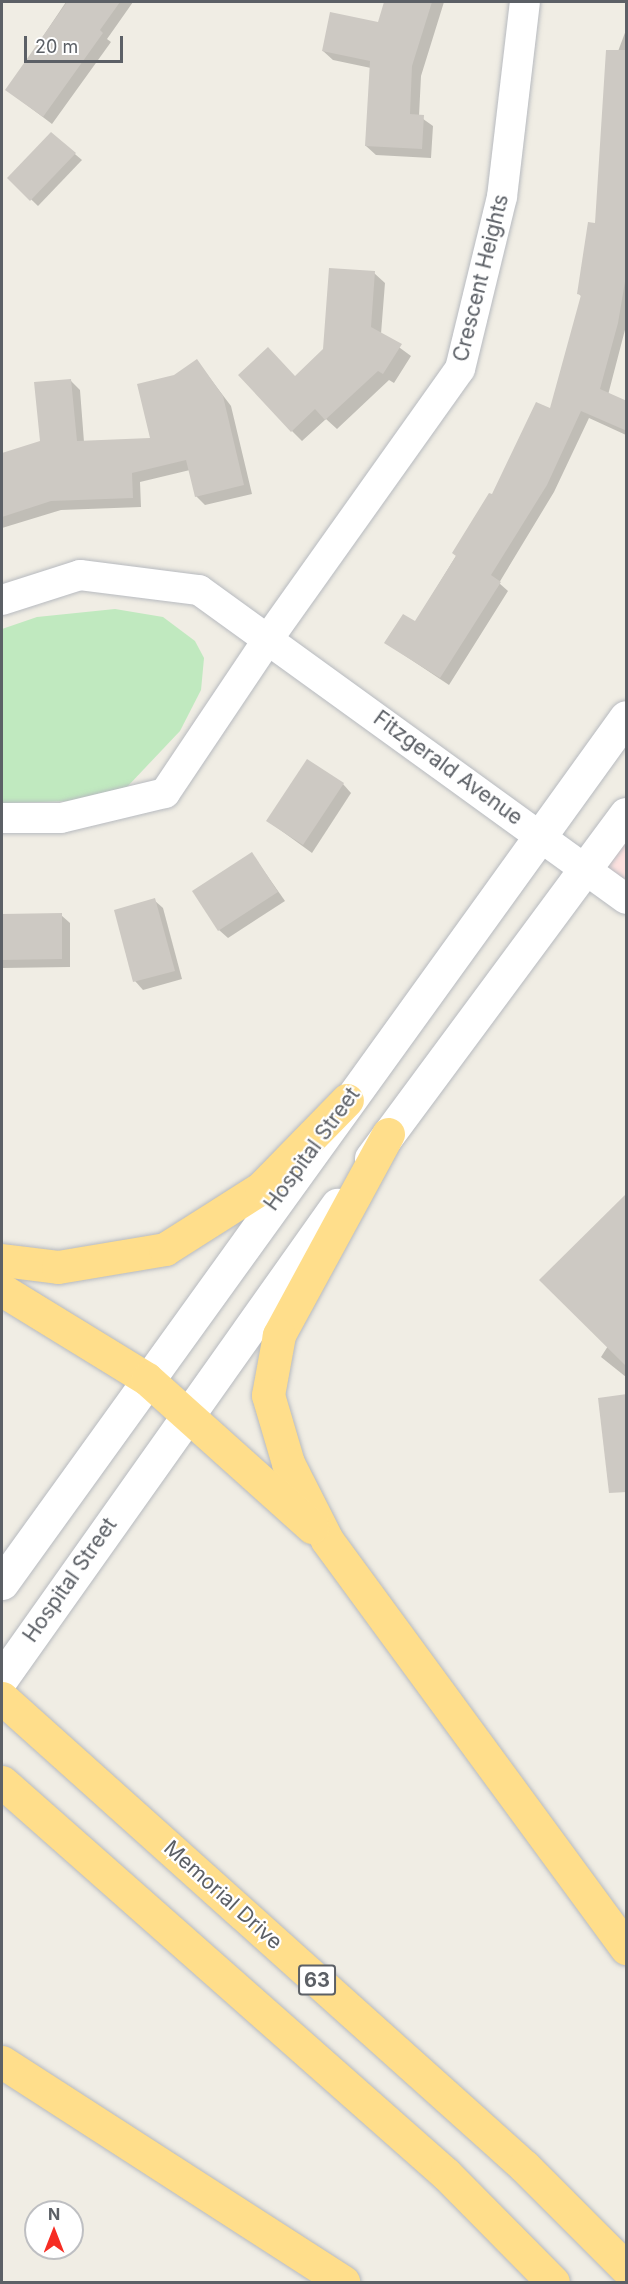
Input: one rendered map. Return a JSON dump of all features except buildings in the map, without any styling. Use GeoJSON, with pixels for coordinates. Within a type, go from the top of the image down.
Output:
{"type":"FeatureCollection","features":[{"type":"Feature","properties":{"kind":"highway"},"geometry":{"type":"LineString","coordinates":[[2,1260],[58,1267],[165,1249],[261,1188],[347,1100]]}},
{"type":"Feature","properties":{"kind":"highway"},"geometry":{"type":"LineString","coordinates":[[388,1134],[279,1335],[268,1395],[288,1463],[327,1540],[627,1948]]}},
{"type":"Feature","properties":{"kind":"highway"},"geometry":{"type":"LineString","coordinates":[[2,1290],[147,1379],[327,1540]]}},
{"type":"Feature","properties":{"kind":"highway","name":"Memorial Drive"},"geometry":{"type":"LineString","coordinates":[[2,1698],[524,2166],[627,2268]]}},
{"type":"Feature","properties":{"kind":"highway"},"geometry":{"type":"LineString","coordinates":[[2,1782],[446,2174],[553,2283]]}},
{"type":"Feature","properties":{"kind":"highway"},"geometry":{"type":"LineString","coordinates":[[2,2062],[343,2283]]}},
{"type":"Feature","properties":{"kind":"main road","name":"Hospital Street"},"geometry":{"type":"LineString","coordinates":[[2,1583],[347,1100],[543,835],[627,717]]}},
{"type":"Feature","properties":{"kind":"main road","name":"Hospital Street"},"geometry":{"type":"LineString","coordinates":[[2,1678],[388,1134],[627,814]]}},
{"type":"Feature","properties":{"kind":"street","name":"Crescent Heights"},"geometry":{"type":"LineString","coordinates":[[2,818],[61,818],[165,793],[268,639],[460,369],[502,198],[525,2]]}},
{"type":"Feature","properties":{"kind":"street"},"geometry":{"type":"LineString","coordinates":[[2,600],[80,575],[199,590],[268,639]]}},
{"type":"Feature","properties":{"kind":"street","name":"Fitzgerald Avenue"},"geometry":{"type":"LineString","coordinates":[[268,639],[543,835],[627,899]]}},
{"type":"Feature","properties":{"kind":"shaded area"},"geometry":{"type":"Polygon","coordinates":[[[626,814],[626,899],[587,870],[626,814]]]}},
{"type":"Feature","properties":{"kind":"green space"},"geometry":{"type":"Polygon","coordinates":[[[115,609],[163,617],[195,641],[204,658],[201,690],[180,731],[127,787],[76,801],[2,803],[2,629],[37,617],[115,609]]]}}]}
